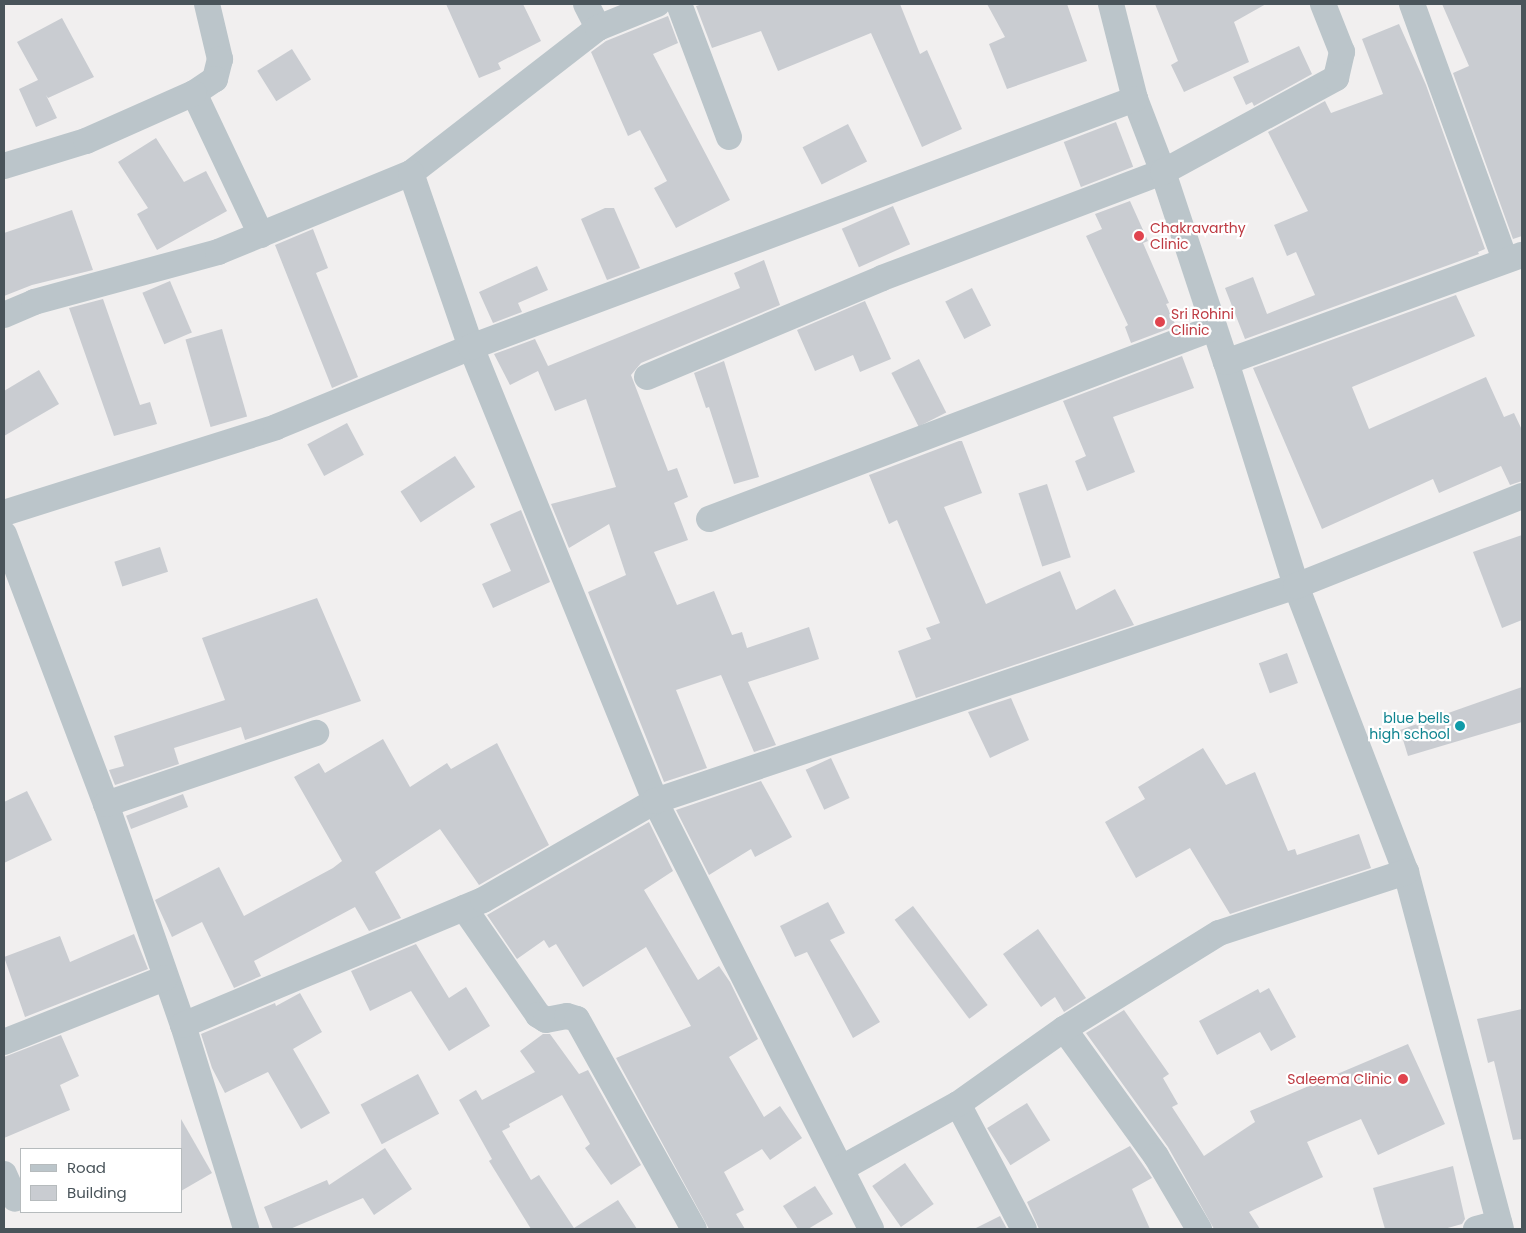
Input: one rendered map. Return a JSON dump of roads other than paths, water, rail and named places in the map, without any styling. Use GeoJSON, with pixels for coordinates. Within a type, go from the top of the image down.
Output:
{"type":"FeatureCollection","features":[{"type":"Feature","properties":{"kind":"street"},"geometry":{"type":"LineString","coordinates":[[4,166],[86,141],[194,93],[215,79],[220,59],[207,4]]}},
{"type":"Feature","properties":{"kind":"street"},"geometry":{"type":"LineString","coordinates":[[586,4],[598,28]]}},
{"type":"Feature","properties":{"kind":"street"},"geometry":{"type":"LineString","coordinates":[[4,315],[34,302],[218,252],[411,173],[598,28],[656,4]]}},
{"type":"Feature","properties":{"kind":"street"},"geometry":{"type":"LineString","coordinates":[[679,4],[729,137]]}},
{"type":"Feature","properties":{"kind":"street"},"geometry":{"type":"LineString","coordinates":[[1111,4],[1135,99],[1163,172],[1226,362],[1296,586],[1406,872],[1492,1227]]}},
{"type":"Feature","properties":{"kind":"street"},"geometry":{"type":"LineString","coordinates":[[648,377],[882,278],[1163,172],[1336,78],[1342,52],[1323,4]]}},
{"type":"Feature","properties":{"kind":"street"},"geometry":{"type":"LineString","coordinates":[[1226,362],[1514,257],[1412,4]]}},
{"type":"Feature","properties":{"kind":"street"},"geometry":{"type":"LineString","coordinates":[[194,93],[261,236]]}},
{"type":"Feature","properties":{"kind":"street"},"geometry":{"type":"LineString","coordinates":[[4,512],[276,426],[471,347],[1135,99]]}},
{"type":"Feature","properties":{"kind":"street"},"geometry":{"type":"LineString","coordinates":[[411,173],[471,347],[655,801],[842,1168],[871,1229]]}},
{"type":"Feature","properties":{"kind":"street"},"geometry":{"type":"LineString","coordinates":[[708,519],[1214,328]]}},
{"type":"Feature","properties":{"kind":"street"},"geometry":{"type":"LineString","coordinates":[[183,1025],[464,908],[655,801],[1296,586],[1522,496]]}},
{"type":"Feature","properties":{"kind":"street"},"geometry":{"type":"LineString","coordinates":[[4,534],[106,804],[165,978],[183,1025],[246,1229]]}},
{"type":"Feature","properties":{"kind":"street"},"geometry":{"type":"LineString","coordinates":[[106,804],[316,733]]}},
{"type":"Feature","properties":{"kind":"street"},"geometry":{"type":"LineString","coordinates":[[842,1168],[958,1104],[1064,1029],[1219,933],[1406,872]]}},
{"type":"Feature","properties":{"kind":"street"},"geometry":{"type":"LineString","coordinates":[[464,908],[538,1015],[546,1020],[566,1016],[577,1019],[694,1229]]}},
{"type":"Feature","properties":{"kind":"street"},"geometry":{"type":"LineString","coordinates":[[4,1042],[165,978]]}},
{"type":"Feature","properties":{"kind":"street"},"geometry":{"type":"LineString","coordinates":[[1064,1029],[1156,1156],[1199,1229]]}},
{"type":"Feature","properties":{"kind":"street"},"geometry":{"type":"LineString","coordinates":[[958,1104],[1024,1229]]}},
{"type":"Feature","properties":{"kind":"street"},"geometry":{"type":"LineString","coordinates":[[4,1174],[15,1199]]}},
{"type":"Feature","properties":{"kind":"place","name":"Chakravarthy Clinic"},"geometry":{"type":"Point","coordinates":[1139,236]}},
{"type":"Feature","properties":{"kind":"place","name":"Sri Rohini Clinic"},"geometry":{"type":"Point","coordinates":[1160,322]}},
{"type":"Feature","properties":{"kind":"place","name":"blue bells high school"},"geometry":{"type":"Point","coordinates":[1460,726]}},
{"type":"Feature","properties":{"kind":"place","name":"Saleema Clinic"},"geometry":{"type":"Point","coordinates":[1403,1079]}}]}
